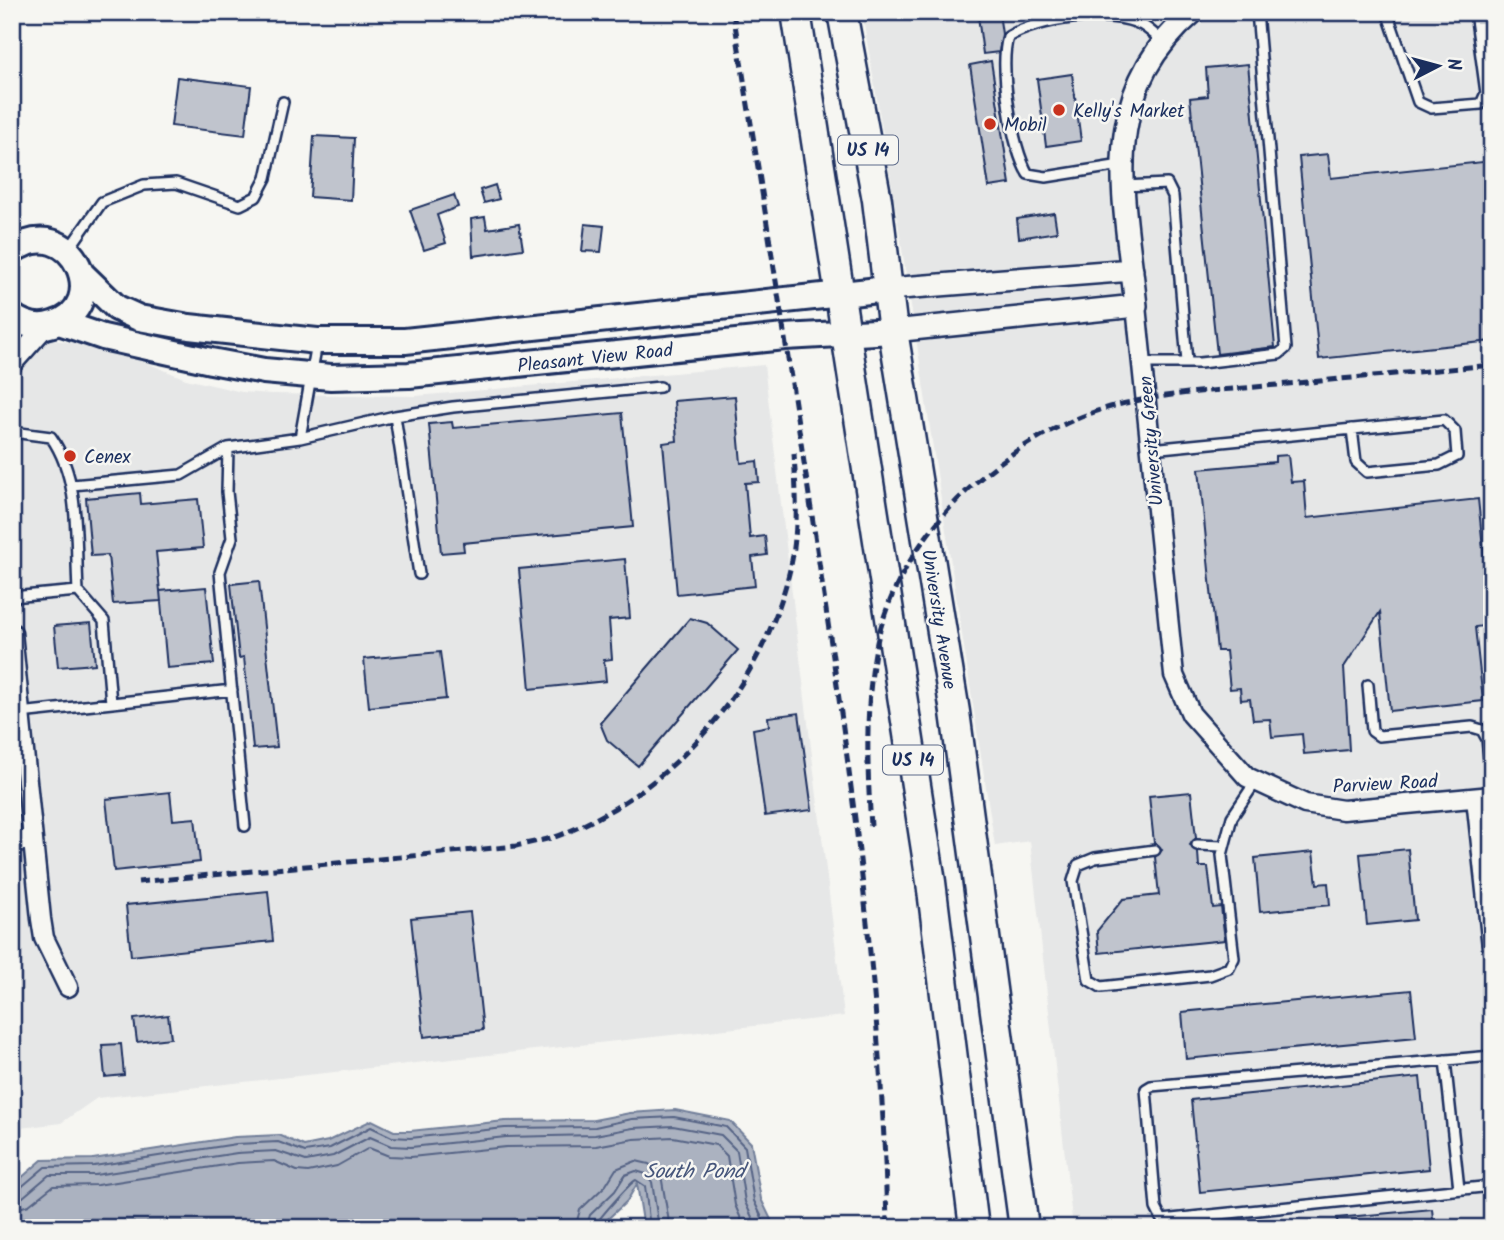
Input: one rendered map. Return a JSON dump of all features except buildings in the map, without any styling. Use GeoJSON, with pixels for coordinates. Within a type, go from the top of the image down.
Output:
{"type":"FeatureCollection","features":[{"type":"Feature","properties":{"kind":"main road","name":"US 14"},"geometry":{"type":"LineString","coordinates":[[796,12],[931,882],[974,1228]]}},
{"type":"Feature","properties":{"kind":"main road","name":"University Avenue"},"geometry":{"type":"LineString","coordinates":[[842,12],[877,200],[893,331],[979,873],[1024,1228]]}},
{"type":"Feature","properties":{"kind":"main road"},"geometry":{"type":"LineString","coordinates":[[12,227],[68,250]]}},
{"type":"Feature","properties":{"kind":"main road"},"geometry":{"type":"LineString","coordinates":[[12,251],[26,242],[41,240]]}},
{"type":"Feature","properties":{"kind":"main road","name":"Pleasant View Road"},"geometry":{"type":"LineString","coordinates":[[68,250],[78,262],[83,275],[117,307],[139,318],[189,327],[317,341],[405,341],[888,289]]}},
{"type":"Feature","properties":{"kind":"main road"},"geometry":{"type":"LineString","coordinates":[[53,324],[79,303],[83,275]]}},
{"type":"Feature","properties":{"kind":"main road","name":"Pleasant View Road"},"geometry":{"type":"LineString","coordinates":[[12,316],[32,326],[53,324],[211,361],[311,375],[409,375],[893,331]]}},
{"type":"Feature","properties":{"kind":"street"},"geometry":{"type":"LineString","coordinates":[[1164,42],[1193,12]]}},
{"type":"Feature","properties":{"kind":"street","name":"University Green"},"geometry":{"type":"LineString","coordinates":[[1164,42],[1148,61],[1125,126],[1122,176],[1174,675],[1191,713],[1251,778]]}},
{"type":"Feature","properties":{"kind":"street","name":"Pleasant View Road"},"geometry":{"type":"LineString","coordinates":[[888,289],[1132,270]]}},
{"type":"Feature","properties":{"kind":"street","name":"Pleasant View Road"},"geometry":{"type":"LineString","coordinates":[[893,331],[1136,306]]}},
{"type":"Feature","properties":{"kind":"street"},"geometry":{"type":"LineString","coordinates":[[12,364],[53,324]]}},
{"type":"Feature","properties":{"kind":"street"},"geometry":{"type":"LineString","coordinates":[[12,633],[44,937],[68,987]]}},
{"type":"Feature","properties":{"kind":"street","name":"Parview Road"},"geometry":{"type":"LineString","coordinates":[[1251,778],[1305,804],[1343,810],[1484,797]]}},
{"type":"Feature","properties":{"kind":"street"},"geometry":{"type":"LineString","coordinates":[[1484,797],[1492,947]]}},
{"type":"Feature","properties":{"kind":"street"},"geometry":{"type":"LineString","coordinates":[[12,842],[33,840]]}},
{"type":"Feature","properties":{"kind":"lane"},"geometry":{"type":"LineString","coordinates":[[1139,12],[1141,24]]}},
{"type":"Feature","properties":{"kind":"lane"},"geometry":{"type":"LineString","coordinates":[[1142,363],[1279,354],[1286,348],[1257,12]]}},
{"type":"Feature","properties":{"kind":"lane"},"geometry":{"type":"LineString","coordinates":[[1387,12],[1418,102],[1431,108],[1481,104],[1486,93],[1475,12]]}},
{"type":"Feature","properties":{"kind":"lane"},"geometry":{"type":"LineString","coordinates":[[1164,42],[1141,24],[1095,16],[1023,27],[1007,37],[1006,75],[1020,160],[1028,174],[1046,177],[1122,176],[1167,184],[1173,195],[1187,362]]}},
{"type":"Feature","properties":{"kind":"lane"},"geometry":{"type":"LineString","coordinates":[[68,250],[102,202],[144,185],[176,183],[240,205],[256,197],[266,178],[283,102]]}},
{"type":"Feature","properties":{"kind":"lane"},"geometry":{"type":"LineString","coordinates":[[300,438],[317,341]]}},
{"type":"Feature","properties":{"kind":"lane"},"geometry":{"type":"LineString","coordinates":[[72,485],[181,475],[228,449],[300,438],[395,416],[453,407],[660,387]]}},
{"type":"Feature","properties":{"kind":"lane"},"geometry":{"type":"LineString","coordinates":[[395,416],[419,574]]}},
{"type":"Feature","properties":{"kind":"lane"},"geometry":{"type":"LineString","coordinates":[[1151,449],[1352,429],[1444,420],[1455,430],[1457,456],[1439,465],[1367,472],[1356,462],[1352,429]]}},
{"type":"Feature","properties":{"kind":"lane"},"geometry":{"type":"LineString","coordinates":[[12,432],[51,437],[61,451],[72,485],[78,591],[104,621],[110,703]]}},
{"type":"Feature","properties":{"kind":"lane"},"geometry":{"type":"LineString","coordinates":[[228,449],[227,492],[232,538],[220,572],[245,826]]}},
{"type":"Feature","properties":{"kind":"lane"},"geometry":{"type":"LineString","coordinates":[[12,597],[78,591]]}},
{"type":"Feature","properties":{"kind":"lane"},"geometry":{"type":"LineString","coordinates":[[1368,685],[1372,731],[1379,736],[1472,727],[1482,730],[1487,739],[1492,788]]}},
{"type":"Feature","properties":{"kind":"lane"},"geometry":{"type":"LineString","coordinates":[[20,713],[232,690]]}},
{"type":"Feature","properties":{"kind":"lane"},"geometry":{"type":"LineString","coordinates":[[1155,850],[1095,858],[1078,865],[1073,881],[1089,980],[1101,987],[1210,975],[1229,968],[1234,958],[1223,846],[1232,817],[1251,778]]}},
{"type":"Feature","properties":{"kind":"lane"},"geometry":{"type":"LineString","coordinates":[[1197,845],[1223,846]]}},
{"type":"Feature","properties":{"kind":"lane"},"geometry":{"type":"LineString","coordinates":[[1492,1056],[1151,1086],[1146,1089],[1156,1208],[1162,1220],[1492,1186]]}},
{"type":"Feature","properties":{"kind":"lane"},"geometry":{"type":"LineString","coordinates":[[1445,1060],[1459,1189]]}},
{"type":"Feature","properties":{"kind":"shaded area"},"geometry":{"type":"Polygon","coordinates":[[[862,12],[1159,12],[1175,28],[1193,12],[1492,12],[1492,1228],[1073,1228],[1030,841],[995,846],[897,216],[862,12]]]}},
{"type":"Feature","properties":{"kind":"shaded area"},"geometry":{"type":"Polygon","coordinates":[[[12,334],[110,348],[186,379],[242,392],[272,394],[416,396],[764,365],[844,1016],[97,1098],[61,1123],[12,1129],[12,334]]]}},
{"type":"Feature","properties":{"kind":"water","name":"South Pond"},"geometry":{"type":"Polygon","coordinates":[[[675,1110],[730,1121],[751,1143],[761,1199],[775,1228],[644,1228],[637,1184],[627,1201],[598,1228],[12,1228],[12,1186],[42,1160],[93,1159],[235,1137],[279,1135],[304,1146],[328,1141],[372,1120],[394,1131],[410,1131],[505,1121],[594,1120],[630,1113],[675,1110]]]}},
{"type":"Feature","properties":{"kind":"railway"},"geometry":{"type":"LineString","coordinates":[[733,12],[814,529],[857,836],[880,1071],[887,1228]]}},
{"type":"Feature","properties":{"kind":"railway"},"geometry":{"type":"LineString","coordinates":[[871,826],[868,759],[870,692],[876,647],[888,605],[907,565],[932,529],[962,495],[996,465],[1034,440],[1073,420],[1114,406],[1151,398],[1492,365]]}},
{"type":"Feature","properties":{"kind":"railway"},"geometry":{"type":"LineString","coordinates":[[138,882],[516,846],[563,834],[604,814],[642,789],[678,760],[709,727],[737,691],[760,651],[778,609],[794,551],[794,453]]}},
{"type":"Feature","properties":{"kind":"place","name":"Kelly's Market"},"geometry":{"type":"Point","coordinates":[1059,110]}},
{"type":"Feature","properties":{"kind":"place","name":"Mobil"},"geometry":{"type":"Point","coordinates":[990,124]}},
{"type":"Feature","properties":{"kind":"place","name":"Cenex"},"geometry":{"type":"Point","coordinates":[70,456]}}]}
